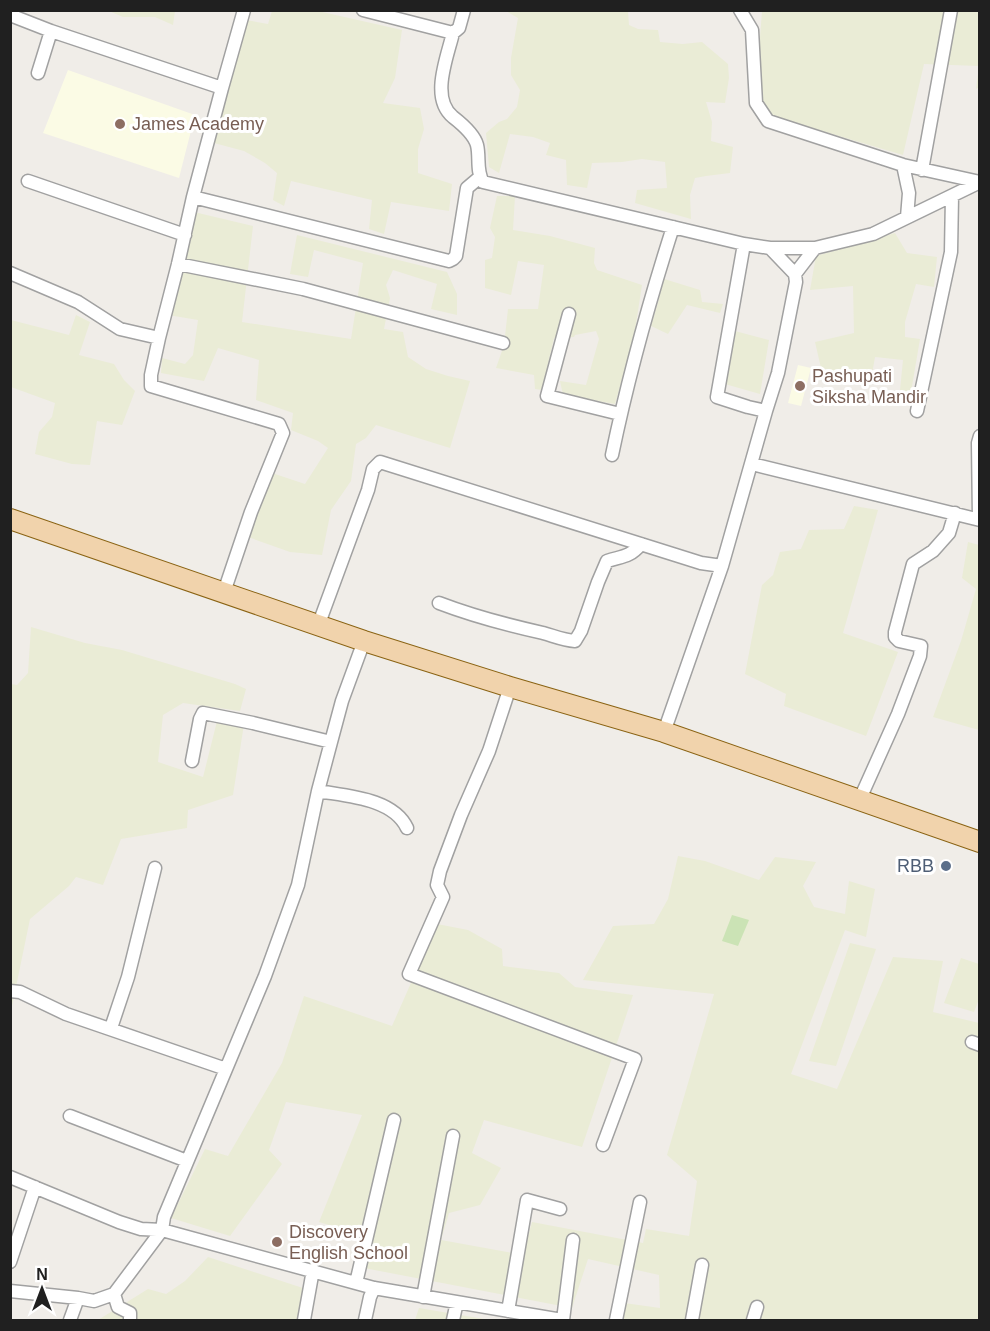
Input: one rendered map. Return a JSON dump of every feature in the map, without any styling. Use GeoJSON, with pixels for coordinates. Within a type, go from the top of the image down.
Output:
{"type":"FeatureCollection","features":[{"type":"Feature","properties":{"kind":"main road"},"geometry":{"type":"LineString","coordinates":[[10,519],[364,641],[664,732],[980,842]]}},
{"type":"Feature","properties":{"kind":"street"},"geometry":{"type":"LineString","coordinates":[[224,592],[282,433],[279,424],[151,386],[151,375],[193,197],[244,10]]}},
{"type":"Feature","properties":{"kind":"street"},"geometry":{"type":"LineString","coordinates":[[363,10],[453,33]]}},
{"type":"Feature","properties":{"kind":"street"},"geometry":{"type":"LineString","coordinates":[[464,10],[459,28],[453,33],[441,85],[443,104],[451,115],[462,123],[477,144],[480,177],[483,182],[744,244],[770,248],[815,248],[873,234],[980,182]]}},
{"type":"Feature","properties":{"kind":"street"},"geometry":{"type":"LineString","coordinates":[[740,10],[752,30],[756,103],[768,121],[903,165],[980,182]]}},
{"type":"Feature","properties":{"kind":"street"},"geometry":{"type":"LineString","coordinates":[[922,170],[951,10]]}},
{"type":"Feature","properties":{"kind":"street"},"geometry":{"type":"LineString","coordinates":[[10,15],[222,88]]}},
{"type":"Feature","properties":{"kind":"street"},"geometry":{"type":"LineString","coordinates":[[38,73],[51,31]]}},
{"type":"Feature","properties":{"kind":"street"},"geometry":{"type":"LineString","coordinates":[[903,165],[909,193],[908,218]]}},
{"type":"Feature","properties":{"kind":"street"},"geometry":{"type":"LineString","coordinates":[[193,197],[449,261],[456,256],[467,188],[480,177]]}},
{"type":"Feature","properties":{"kind":"street"},"geometry":{"type":"LineString","coordinates":[[28,181],[185,235]]}},
{"type":"Feature","properties":{"kind":"street"},"geometry":{"type":"LineString","coordinates":[[917,411],[951,252],[952,196]]}},
{"type":"Feature","properties":{"kind":"street"},"geometry":{"type":"LineString","coordinates":[[612,455],[620,414],[655,283],[674,227]]}},
{"type":"Feature","properties":{"kind":"street"},"geometry":{"type":"LineString","coordinates":[[744,244],[717,396],[748,408],[766,411]]}},
{"type":"Feature","properties":{"kind":"street"},"geometry":{"type":"LineString","coordinates":[[664,732],[722,566],[778,373],[796,282],[795,274],[770,248]]}},
{"type":"Feature","properties":{"kind":"street"},"geometry":{"type":"LineString","coordinates":[[795,274],[815,248]]}},
{"type":"Feature","properties":{"kind":"street"},"geometry":{"type":"LineString","coordinates":[[178,264],[303,289],[503,343]]}},
{"type":"Feature","properties":{"kind":"street"},"geometry":{"type":"LineString","coordinates":[[10,273],[78,302],[120,329],[159,338]]}},
{"type":"Feature","properties":{"kind":"street"},"geometry":{"type":"LineString","coordinates":[[569,314],[547,396],[620,414]]}},
{"type":"Feature","properties":{"kind":"street"},"geometry":{"type":"LineString","coordinates":[[752,464],[979,520],[978,443],[980,436]]}},
{"type":"Feature","properties":{"kind":"street"},"geometry":{"type":"LineString","coordinates":[[318,626],[374,469],[380,462],[701,563],[722,566]]}},
{"type":"Feature","properties":{"kind":"street"},"geometry":{"type":"LineString","coordinates":[[859,801],[898,714],[920,656],[921,646],[895,637],[913,564],[933,551],[949,533],[955,513]]}},
{"type":"Feature","properties":{"kind":"street"},"geometry":{"type":"LineString","coordinates":[[439,603],[476,617],[563,640],[575,640],[581,632],[607,561],[623,558],[635,551],[641,544]]}},
{"type":"Feature","properties":{"kind":"street"},"geometry":{"type":"LineString","coordinates":[[10,1292],[94,1301],[114,1294],[162,1230],[164,1217],[265,976],[298,885],[318,791],[342,701],[364,641]]}},
{"type":"Feature","properties":{"kind":"street"},"geometry":{"type":"LineString","coordinates":[[510,687],[489,751],[440,871],[437,885],[442,897],[409,974],[635,1059],[603,1145]]}},
{"type":"Feature","properties":{"kind":"street"},"geometry":{"type":"LineString","coordinates":[[192,761],[203,713],[331,742]]}},
{"type":"Feature","properties":{"kind":"street"},"geometry":{"type":"LineString","coordinates":[[318,791],[364,799],[386,807],[396,813],[407,828]]}},
{"type":"Feature","properties":{"kind":"street"},"geometry":{"type":"LineString","coordinates":[[111,1028],[128,977],[155,868]]}},
{"type":"Feature","properties":{"kind":"street"},"geometry":{"type":"LineString","coordinates":[[10,991],[20,992],[66,1014],[226,1069]]}},
{"type":"Feature","properties":{"kind":"street"},"geometry":{"type":"LineString","coordinates":[[70,1116],[187,1161]]}},
{"type":"Feature","properties":{"kind":"street"},"geometry":{"type":"LineString","coordinates":[[356,1283],[394,1120]]}},
{"type":"Feature","properties":{"kind":"street"},"geometry":{"type":"LineString","coordinates":[[423,1297],[453,1136]]}},
{"type":"Feature","properties":{"kind":"street"},"geometry":{"type":"LineString","coordinates":[[10,1177],[141,1229],[162,1230],[374,1288],[545,1319],[562,1320],[573,1240]]}},
{"type":"Feature","properties":{"kind":"street"},"geometry":{"type":"LineString","coordinates":[[10,1262],[34,1187]]}},
{"type":"Feature","properties":{"kind":"street"},"geometry":{"type":"LineString","coordinates":[[508,1311],[527,1200],[560,1209]]}},
{"type":"Feature","properties":{"kind":"street"},"geometry":{"type":"LineString","coordinates":[[616,1320],[640,1202]]}},
{"type":"Feature","properties":{"kind":"street"},"geometry":{"type":"LineString","coordinates":[[692,1320],[702,1265]]}},
{"type":"Feature","properties":{"kind":"street"},"geometry":{"type":"LineString","coordinates":[[304,1320],[313,1270]]}},
{"type":"Feature","properties":{"kind":"street"},"geometry":{"type":"LineString","coordinates":[[365,1320],[374,1288]]}},
{"type":"Feature","properties":{"kind":"street"},"geometry":{"type":"LineString","coordinates":[[114,1294],[118,1307],[130,1313],[130,1320]]}},
{"type":"Feature","properties":{"kind":"street"},"geometry":{"type":"LineString","coordinates":[[70,1320],[78,1298]]}},
{"type":"Feature","properties":{"kind":"street"},"geometry":{"type":"LineString","coordinates":[[453,1320],[457,1302]]}},
{"type":"Feature","properties":{"kind":"street"},"geometry":{"type":"LineString","coordinates":[[753,1320],[757,1307]]}},
{"type":"Feature","properties":{"kind":"shaded area"},"geometry":{"type":"Polygon","coordinates":[[[109,11],[175,11],[173,25],[155,17],[123,17],[109,11]]]}},
{"type":"Feature","properties":{"kind":"shaded area"},"geometry":{"type":"Polygon","coordinates":[[[272,11],[318,11],[402,30],[395,78],[383,103],[420,108],[424,129],[418,149],[418,173],[452,184],[449,211],[391,202],[384,234],[369,229],[372,200],[291,181],[284,206],[273,200],[277,173],[244,151],[214,143],[246,20],[268,24],[272,11]]]}},
{"type":"Feature","properties":{"kind":"shaded area"},"geometry":{"type":"Polygon","coordinates":[[[506,11],[628,11],[629,25],[638,29],[658,30],[660,42],[683,44],[702,42],[728,64],[729,78],[725,103],[706,102],[712,122],[711,141],[733,147],[730,173],[695,178],[690,195],[691,219],[635,203],[637,190],[667,188],[665,162],[642,159],[592,163],[587,188],[567,185],[566,160],[546,155],[550,143],[533,137],[510,134],[499,173],[489,167],[486,133],[499,122],[507,119],[517,107],[520,90],[511,75],[511,58],[518,18],[506,11]]]}},
{"type":"Feature","properties":{"kind":"shaded area"},"geometry":{"type":"Polygon","coordinates":[[[762,11],[979,11],[979,66],[924,64],[903,155],[768,115],[756,91],[762,11]]]}},
{"type":"Feature","properties":{"kind":"shaded area"},"geometry":{"type":"Polygon","coordinates":[[[979,66],[979,87],[976,89],[979,66]]]}},
{"type":"Feature","properties":{"kind":"shaded area","name":"James Academy"},"geometry":{"type":"Polygon","coordinates":[[[68,70],[195,115],[179,178],[43,133],[68,70]]]}},
{"type":"Feature","properties":{"kind":"shaded area"},"geometry":{"type":"Polygon","coordinates":[[[497,196],[515,196],[513,230],[550,236],[595,248],[594,263],[597,270],[642,285],[634,337],[615,404],[563,395],[560,381],[586,385],[599,339],[596,331],[574,337],[554,338],[542,390],[535,389],[534,375],[496,368],[504,345],[508,309],[538,309],[544,265],[518,261],[511,295],[485,288],[485,260],[492,258],[495,237],[490,228],[497,196]]]}},
{"type":"Feature","properties":{"kind":"shaded area"},"geometry":{"type":"Polygon","coordinates":[[[194,212],[253,226],[242,322],[351,339],[363,263],[314,250],[308,277],[290,274],[297,235],[447,272],[457,294],[457,315],[431,309],[437,284],[393,270],[386,285],[390,298],[384,329],[403,332],[408,357],[426,369],[470,381],[450,448],[376,425],[366,438],[356,444],[351,481],[331,510],[322,555],[290,552],[248,537],[272,473],[305,484],[328,448],[318,441],[291,430],[293,413],[256,400],[259,360],[218,348],[204,381],[161,373],[162,358],[185,364],[193,355],[198,320],[168,315],[194,212]]]}},
{"type":"Feature","properties":{"kind":"shaded area"},"geometry":{"type":"Polygon","coordinates":[[[895,233],[907,253],[937,257],[934,287],[916,284],[905,322],[905,337],[920,339],[910,398],[899,400],[903,360],[875,357],[871,380],[821,368],[815,342],[854,333],[853,286],[810,290],[816,256],[895,233]]]}},
{"type":"Feature","properties":{"kind":"shaded area"},"geometry":{"type":"Polygon","coordinates":[[[661,278],[700,290],[702,302],[723,304],[720,313],[687,305],[668,334],[651,326],[659,299],[661,278]]]}},
{"type":"Feature","properties":{"kind":"shaded area"},"geometry":{"type":"Polygon","coordinates":[[[76,315],[90,322],[79,355],[114,364],[124,380],[135,391],[122,425],[97,421],[90,465],[72,464],[35,454],[39,432],[52,417],[55,403],[11,387],[11,320],[69,335],[76,315]]]}},
{"type":"Feature","properties":{"kind":"shaded area"},"geometry":{"type":"Polygon","coordinates":[[[735,331],[769,340],[760,394],[725,384],[735,331]]]}},
{"type":"Feature","properties":{"kind":"shaded area","name":"Pashupati Siksha Mandir"},"geometry":{"type":"Polygon","coordinates":[[[798,365],[811,368],[801,406],[788,403],[798,365]]]}},
{"type":"Feature","properties":{"kind":"shaded area"},"geometry":{"type":"Polygon","coordinates":[[[854,506],[878,510],[843,633],[898,652],[866,736],[784,706],[786,694],[745,674],[762,585],[773,575],[780,552],[801,549],[809,530],[844,529],[854,506]]]}},
{"type":"Feature","properties":{"kind":"shaded area"},"geometry":{"type":"Polygon","coordinates":[[[968,542],[979,545],[979,730],[933,717],[961,641],[976,589],[962,578],[968,542]]]}},
{"type":"Feature","properties":{"kind":"shaded area"},"geometry":{"type":"Polygon","coordinates":[[[31,627],[85,643],[122,650],[246,689],[240,711],[183,703],[163,715],[158,762],[203,777],[217,721],[244,724],[233,795],[188,810],[187,828],[121,839],[103,885],[76,877],[69,886],[30,919],[11,1011],[11,684],[17,685],[28,673],[31,627]]]}},
{"type":"Feature","properties":{"kind":"shaded area"},"geometry":{"type":"Polygon","coordinates":[[[678,856],[705,861],[759,880],[775,857],[816,862],[803,886],[814,907],[845,914],[849,881],[875,889],[866,937],[845,930],[791,1074],[837,1089],[893,957],[943,961],[933,1012],[979,1023],[979,1320],[617,1320],[617,1302],[660,1308],[659,1275],[588,1259],[572,1308],[364,1268],[371,1238],[319,1222],[362,1115],[286,1102],[269,1150],[282,1164],[230,1236],[171,1218],[205,1149],[228,1156],[282,1063],[304,996],[392,1026],[437,924],[468,930],[502,949],[503,966],[559,973],[575,987],[633,995],[582,1147],[484,1120],[472,1153],[501,1168],[480,1205],[449,1213],[441,1240],[523,1255],[532,1222],[643,1243],[646,1229],[689,1236],[697,1181],[667,1155],[714,994],[583,980],[613,926],[654,924],[668,899],[678,856]]]}},
{"type":"Feature","properties":{"kind":"shaded area"},"geometry":{"type":"Polygon","coordinates":[[[850,943],[876,949],[836,1066],[809,1061],[850,943]]]}},
{"type":"Feature","properties":{"kind":"shaded area"},"geometry":{"type":"Polygon","coordinates":[[[961,958],[979,964],[979,999],[974,1012],[944,1003],[961,958]]]}},
{"type":"Feature","properties":{"kind":"shaded area"},"geometry":{"type":"Polygon","coordinates":[[[208,1257],[315,1292],[309,1320],[98,1320],[148,1289],[166,1294],[185,1281],[208,1257]]]}},
{"type":"Feature","properties":{"kind":"shaded area"},"geometry":{"type":"Polygon","coordinates":[[[419,1308],[490,1320],[415,1320],[419,1308]]]}},
{"type":"Feature","properties":{"kind":"green space"},"geometry":{"type":"Polygon","coordinates":[[[732,915],[749,920],[738,946],[722,941],[732,915]]]}},
{"type":"Feature","properties":{"kind":"place","name":"James Academy"},"geometry":{"type":"Point","coordinates":[120,124]}},
{"type":"Feature","properties":{"kind":"place","name":"Pashupati Siksha Mandir"},"geometry":{"type":"Point","coordinates":[800,386]}},
{"type":"Feature","properties":{"kind":"place","name":"RBB"},"geometry":{"type":"Point","coordinates":[946,866]}},
{"type":"Feature","properties":{"kind":"place","name":"Discovery English School"},"geometry":{"type":"Point","coordinates":[277,1242]}}]}
